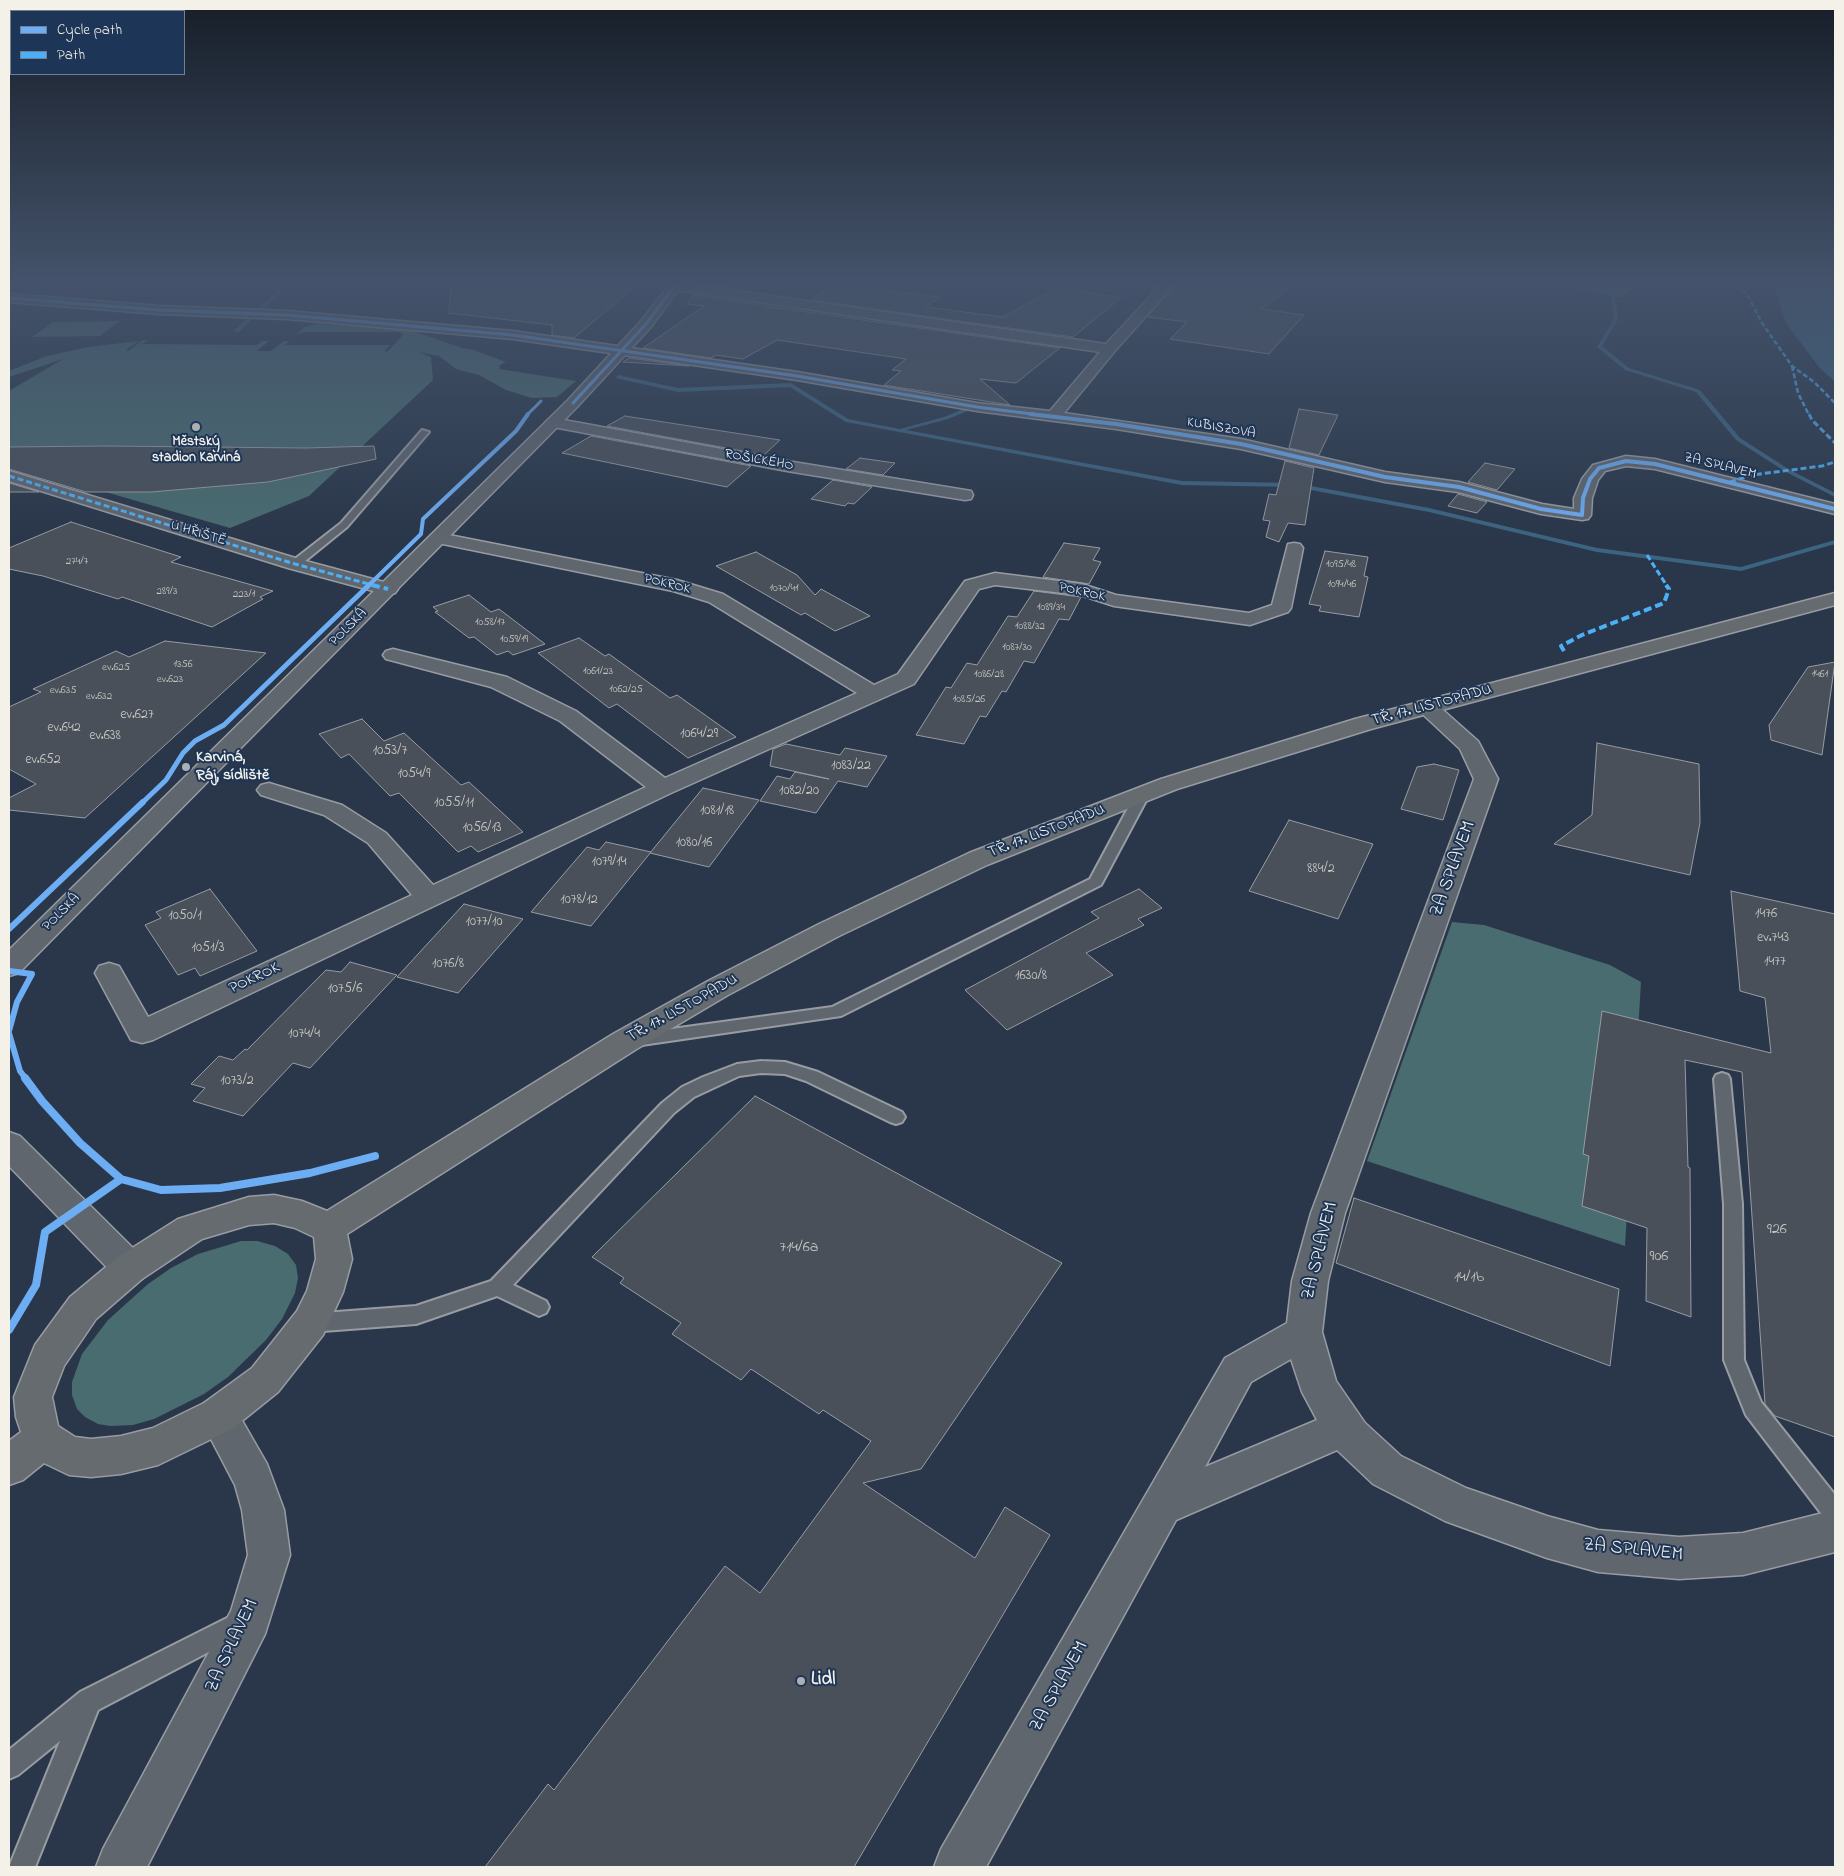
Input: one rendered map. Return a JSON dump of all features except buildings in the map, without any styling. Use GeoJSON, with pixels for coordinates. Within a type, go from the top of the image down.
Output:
{"type":"FeatureCollection","features":[{"type":"Feature","properties":{"kind":"main road","name":"TŘ. 17. LISTOPADU"},"geometry":{"type":"LineString","coordinates":[[328,1228],[624,1042],[718,988],[932,880],[1022,841],[1142,795],[1299,743],[1426,707],[1835,599]]}},
{"type":"Feature","properties":{"kind":"main road"},"geometry":{"type":"LineString","coordinates":[[274,1209],[284,1211],[302,1215],[328,1228],[333,1242],[334,1260],[326,1292],[310,1323],[265,1380],[218,1416],[158,1446],[121,1455],[90,1458],[69,1456],[44,1439],[35,1417],[33,1397],[48,1357],[83,1308],[130,1268],[161,1246],[190,1229],[218,1218],[249,1211],[274,1209]]}},
{"type":"Feature","properties":{"kind":"main road"},"geometry":{"type":"LineString","coordinates":[[9,1466],[44,1439]]}},
{"type":"Feature","properties":{"kind":"street","name":"POLSKÁ"},"geometry":{"type":"LineString","coordinates":[[9,966],[439,538],[606,368]]}},
{"type":"Feature","properties":{"kind":"street","name":"KUBISZOVA"},"geometry":{"type":"LineString","coordinates":[[736,368],[1241,444],[1305,456],[1386,477],[1459,487],[1541,509],[1582,515],[1583,498],[1590,479],[1599,468]]}},
{"type":"Feature","properties":{"kind":"street"},"geometry":{"type":"LineString","coordinates":[[1053,417],[1094,368]]}},
{"type":"Feature","properties":{"kind":"street","name":"ROŠICKÉHO"},"geometry":{"type":"LineString","coordinates":[[553,423],[787,466],[965,495]]}},
{"type":"Feature","properties":{"kind":"street","name":"ZA SPLAVEM"},"geometry":{"type":"LineString","coordinates":[[1599,468],[1626,461],[1655,464],[1835,509]]}},
{"type":"Feature","properties":{"kind":"street","name":"U HŘIŠTĚ"},"geometry":{"type":"LineString","coordinates":[[9,476],[295,564],[388,589]]}},
{"type":"Feature","properties":{"kind":"street","name":"POKROK"},"geometry":{"type":"LineString","coordinates":[[439,538],[677,586],[716,598],[872,693]]}},
{"type":"Feature","properties":{"kind":"street","name":"POKROK"},"geometry":{"type":"LineString","coordinates":[[109,973],[142,1032],[663,788],[906,679],[972,585],[995,579],[1005,580],[1082,590],[1114,600],[1250,619],[1281,608],[1294,548]]}},
{"type":"Feature","properties":{"kind":"street"},"geometry":{"type":"LineString","coordinates":[[393,655],[499,682],[568,716],[663,788]]}},
{"type":"Feature","properties":{"kind":"street","name":"ZA SPLAVEM"},"geometry":{"type":"LineString","coordinates":[[1426,707],[1470,746],[1486,779],[1328,1214],[1310,1281],[1304,1332],[1307,1350],[1321,1392],[1345,1427],[1388,1470],[1412,1485],[1460,1507],[1502,1523],[1598,1551],[1679,1558],[1743,1554],[1835,1532]]}},
{"type":"Feature","properties":{"kind":"street"},"geometry":{"type":"LineString","coordinates":[[269,790],[333,810],[377,838],[428,897]]}},
{"type":"Feature","properties":{"kind":"street"},"geometry":{"type":"LineString","coordinates":[[9,1145],[130,1268]]}},
{"type":"Feature","properties":{"kind":"street","name":"ZA SPLAVEM"},"geometry":{"type":"LineString","coordinates":[[959,1867],[1238,1370],[1304,1332]]}},
{"type":"Feature","properties":{"kind":"street","name":"ZA SPLAVEM"},"geometry":{"type":"LineString","coordinates":[[121,1867],[250,1619],[269,1555],[263,1510],[253,1478],[218,1416]]}},
{"type":"Feature","properties":{"kind":"street"},"geometry":{"type":"LineString","coordinates":[[1161,1506],[1345,1427]]}},
{"type":"Feature","properties":{"kind":"lane"},"geometry":{"type":"LineString","coordinates":[[295,564],[344,525],[425,432]]}},
{"type":"Feature","properties":{"kind":"lane"},"geometry":{"type":"LineString","coordinates":[[624,1042],[835,1012],[1096,882],[1142,795]]}},
{"type":"Feature","properties":{"kind":"lane"},"geometry":{"type":"LineString","coordinates":[[310,1323],[416,1315],[498,1287],[668,1108],[688,1092],[737,1070],[762,1067],[785,1068],[812,1076],[896,1117]]}},
{"type":"Feature","properties":{"kind":"lane"},"geometry":{"type":"LineString","coordinates":[[1722,1079],[1733,1204],[1734,1360],[1752,1408],[1835,1513]]}},
{"type":"Feature","properties":{"kind":"lane"},"geometry":{"type":"LineString","coordinates":[[498,1287],[539,1307]]}},
{"type":"Feature","properties":{"kind":"lane"},"geometry":{"type":"LineString","coordinates":[[9,1766],[89,1701],[250,1619]]}},
{"type":"Feature","properties":{"kind":"lane"},"geometry":{"type":"LineString","coordinates":[[22,1867],[89,1701]]}},
{"type":"Feature","properties":{"kind":"green space","name":"Městský stadion Karviná"},"geometry":{"type":"Polygon","coordinates":[[[18,368],[37,368],[9,377],[9,371],[18,368]]]}},
{"type":"Feature","properties":{"kind":"green space","name":"Městský stadion Karviná"},"geometry":{"type":"Polygon","coordinates":[[[49,368],[432,368],[433,380],[309,496],[230,528],[9,464],[9,391],[49,368]]]}},
{"type":"Feature","properties":{"kind":"green space","name":"Městský stadion Karviná"},"geometry":{"type":"Polygon","coordinates":[[[454,368],[499,368],[576,381],[557,397],[532,398],[506,390],[479,375],[454,368]]]}},
{"type":"Feature","properties":{"kind":"green space"},"geometry":{"type":"Polygon","coordinates":[[[1452,922],[1484,925],[1610,965],[1641,982],[1625,1246],[1367,1161],[1452,922]]]}},
{"type":"Feature","properties":{"kind":"green space"},"geometry":{"type":"Polygon","coordinates":[[[241,1241],[257,1241],[275,1246],[288,1254],[296,1265],[298,1278],[295,1293],[282,1319],[266,1340],[228,1377],[204,1394],[154,1419],[133,1425],[110,1426],[98,1424],[85,1417],[77,1409],[72,1395],[72,1382],[82,1354],[108,1320],[148,1284],[171,1268],[198,1254],[241,1241]]]}},
{"type":"Feature","properties":{"kind":"water"},"geometry":{"type":"Polygon","coordinates":[[[1820,368],[1835,368],[1835,382],[1820,368]]]}},
{"type":"Feature","properties":{"kind":"waterway"},"geometry":{"type":"LineString","coordinates":[[1625,368],[1698,391],[1738,439],[1788,471],[1835,495]]}},
{"type":"Feature","properties":{"kind":"waterway"},"geometry":{"type":"LineString","coordinates":[[618,377],[678,390],[791,385],[846,420],[1182,483],[1295,485],[1429,510],[1597,550],[1741,569],[1835,542]]}},
{"type":"Feature","properties":{"kind":"waterway"},"geometry":{"type":"LineString","coordinates":[[903,429],[946,418],[973,407]]}},
{"type":"Feature","properties":{"kind":"marked path"},"geometry":{"type":"LineString","coordinates":[[1792,368],[1798,393],[1812,420],[1835,443]]}},
{"type":"Feature","properties":{"kind":"marked path"},"geometry":{"type":"LineString","coordinates":[[1794,368],[1814,382],[1835,403]]}},
{"type":"Feature","properties":{"kind":"marked path"},"geometry":{"type":"LineString","coordinates":[[1730,482],[1752,475],[1822,466],[1835,462]]}},
{"type":"Feature","properties":{"kind":"marked path"},"geometry":{"type":"LineString","coordinates":[[9,476],[295,564],[388,589]]}},
{"type":"Feature","properties":{"kind":"marked path"},"geometry":{"type":"LineString","coordinates":[[1564,651],[1561,646],[1582,635],[1664,603],[1669,589],[1647,555]]}},
{"type":"Feature","properties":{"kind":"cycle path"},"geometry":{"type":"LineString","coordinates":[[573,403],[606,368]]}},
{"type":"Feature","properties":{"kind":"cycle path"},"geometry":{"type":"LineString","coordinates":[[738,368],[977,407],[1116,424],[1241,444],[1305,457],[1385,477],[1459,487],[1541,509],[1582,515],[1583,498],[1590,479],[1599,468],[1626,461],[1655,464],[1835,509]]}},
{"type":"Feature","properties":{"kind":"cycle path"},"geometry":{"type":"LineString","coordinates":[[9,929],[166,780],[183,753],[195,741],[224,725],[421,534],[423,519],[516,431],[522,420],[541,401]]}},
{"type":"Feature","properties":{"kind":"cycle path"},"geometry":{"type":"LineString","coordinates":[[9,971],[32,974],[17,1002],[9,1031]]}},
{"type":"Feature","properties":{"kind":"cycle path"},"geometry":{"type":"LineString","coordinates":[[9,1033],[20,1071],[42,1101],[80,1143],[121,1179],[161,1190],[220,1188],[310,1173],[375,1156]]}},
{"type":"Feature","properties":{"kind":"cycle path"},"geometry":{"type":"LineString","coordinates":[[9,1330],[36,1285],[45,1232],[121,1179]]}},
{"type":"Feature","properties":{"kind":"place","name":"Městský stadion Karviná"},"geometry":{"type":"Point","coordinates":[196,427]}},
{"type":"Feature","properties":{"kind":"place","name":"Karviná, Ráj, sídliště"},"geometry":{"type":"Point","coordinates":[186,767]}},
{"type":"Feature","properties":{"kind":"place","name":"Lidl"},"geometry":{"type":"Point","coordinates":[801,1681]}}]}
